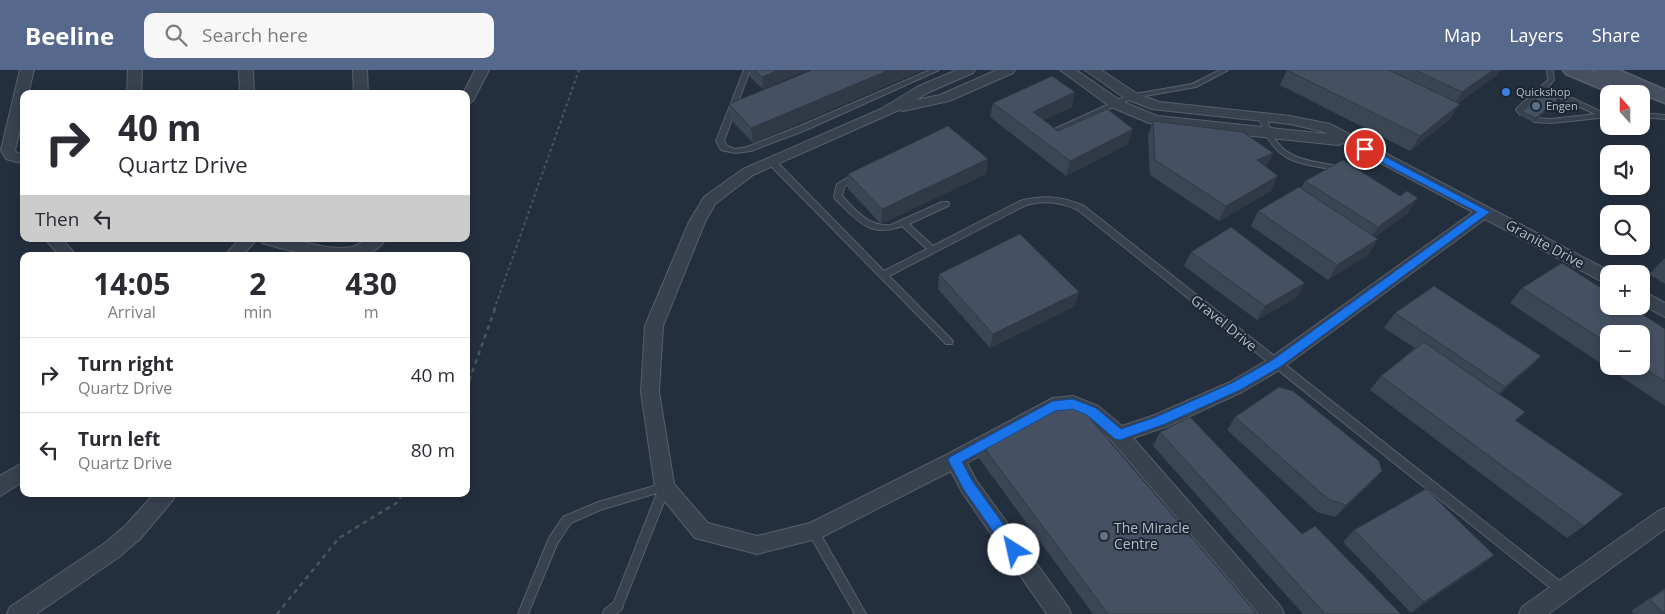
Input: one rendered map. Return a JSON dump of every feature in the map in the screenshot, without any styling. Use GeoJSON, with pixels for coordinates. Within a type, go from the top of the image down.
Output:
{"type":"FeatureCollection","features":[{"type":"Feature","properties":{"kind":"main road"},"geometry":{"type":"LineString","coordinates":[[1573,70],[1609,85]]}},
{"type":"Feature","properties":{"kind":"main road"},"geometry":{"type":"LineString","coordinates":[[1603,70],[1665,97]]}},
{"type":"Feature","properties":{"kind":"main road"},"geometry":{"type":"LineString","coordinates":[[1650,103],[1665,110]]}},
{"type":"Feature","properties":{"kind":"street"},"geometry":{"type":"LineString","coordinates":[[22,90],[27,70]]}},
{"type":"Feature","properties":{"kind":"street"},"geometry":{"type":"LineString","coordinates":[[134,90],[135,70]]}},
{"type":"Feature","properties":{"kind":"street"},"geometry":{"type":"LineString","coordinates":[[246,70],[247,90]]}},
{"type":"Feature","properties":{"kind":"street"},"geometry":{"type":"LineString","coordinates":[[360,70],[361,90]]}},
{"type":"Feature","properties":{"kind":"street"},"geometry":{"type":"LineString","coordinates":[[470,93],[482,70]]}},
{"type":"Feature","properties":{"kind":"street"},"geometry":{"type":"LineString","coordinates":[[968,70],[924,89],[886,112],[748,172],[709,201],[697,222],[654,326],[650,392],[665,487],[702,531],[757,545],[813,531],[955,460],[1053,406],[1073,404],[1091,411],[1120,435],[1273,614]]}},
{"type":"Feature","properties":{"kind":"street"},"geometry":{"type":"LineString","coordinates":[[886,112],[944,98],[1008,70]]}},
{"type":"Feature","properties":{"kind":"street","name":"Granite Drive"},"geometry":{"type":"LineString","coordinates":[[1068,70],[1116,104],[1154,120],[1186,125],[1348,140]]}},
{"type":"Feature","properties":{"kind":"street","name":"Granite Drive"},"geometry":{"type":"LineString","coordinates":[[1092,70],[1131,96],[1144,102],[1165,107],[1300,122],[1325,127],[1600,273]]}},
{"type":"Feature","properties":{"kind":"street"},"geometry":{"type":"LineString","coordinates":[[20,99],[8,150],[11,156],[20,158]]}},
{"type":"Feature","properties":{"kind":"street"},"geometry":{"type":"LineString","coordinates":[[1120,435],[1161,421],[1236,387],[1276,364],[1485,212]]}},
{"type":"Feature","properties":{"kind":"street"},"geometry":{"type":"LineString","coordinates":[[56,242],[66,252]]}},
{"type":"Feature","properties":{"kind":"street"},"geometry":{"type":"LineString","coordinates":[[236,252],[246,242]]}},
{"type":"Feature","properties":{"kind":"street"},"geometry":{"type":"LineString","coordinates":[[283,242],[331,252]]}},
{"type":"Feature","properties":{"kind":"street"},"geometry":{"type":"LineString","coordinates":[[357,252],[365,250],[374,242]]}},
{"type":"Feature","properties":{"kind":"street"},"geometry":{"type":"LineString","coordinates":[[1650,302],[1665,311]]}},
{"type":"Feature","properties":{"kind":"street"},"geometry":{"type":"LineString","coordinates":[[955,460],[969,486],[1060,614]]}},
{"type":"Feature","properties":{"kind":"street"},"geometry":{"type":"LineString","coordinates":[[0,487],[20,473]]}},
{"type":"Feature","properties":{"kind":"street"},"geometry":{"type":"LineString","coordinates":[[18,614],[112,550],[133,532],[163,497]]}},
{"type":"Feature","properties":{"kind":"street"},"geometry":{"type":"LineString","coordinates":[[1530,614],[1665,518]]}},
{"type":"Feature","properties":{"kind":"lane"},"geometry":{"type":"LineString","coordinates":[[747,70],[720,141],[721,145],[728,150],[748,149],[804,128],[936,70]]}},
{"type":"Feature","properties":{"kind":"lane"},"geometry":{"type":"LineString","coordinates":[[1054,131],[1131,96],[1194,86],[1224,70]]}},
{"type":"Feature","properties":{"kind":"lane"},"geometry":{"type":"LineString","coordinates":[[1522,113],[1519,110],[1551,80],[1550,70]]}},
{"type":"Feature","properties":{"kind":"lane"},"geometry":{"type":"LineString","coordinates":[[1544,88],[1600,112]]}},
{"type":"Feature","properties":{"kind":"lane"},"geometry":{"type":"LineString","coordinates":[[732,109],[741,106]]}},
{"type":"Feature","properties":{"kind":"lane"},"geometry":{"type":"LineString","coordinates":[[1536,120],[1551,121],[1600,116]]}},
{"type":"Feature","properties":{"kind":"lane"},"geometry":{"type":"LineString","coordinates":[[1650,116],[1665,117]]}},
{"type":"Feature","properties":{"kind":"lane"},"geometry":{"type":"LineString","coordinates":[[1263,118],[1267,133],[1284,155],[1350,172]]}},
{"type":"Feature","properties":{"kind":"lane"},"geometry":{"type":"LineString","coordinates":[[772,162],[950,342]]}},
{"type":"Feature","properties":{"kind":"lane"},"geometry":{"type":"LineString","coordinates":[[862,174],[840,186],[838,197],[866,225],[886,229],[904,224],[944,204]]}},
{"type":"Feature","properties":{"kind":"lane","name":"Gravel Drive"},"geometry":{"type":"LineString","coordinates":[[884,275],[1030,201],[1046,198],[1068,201],[1080,208],[1563,590]]}},
{"type":"Feature","properties":{"kind":"lane"},"geometry":{"type":"LineString","coordinates":[[904,224],[933,250]]}},
{"type":"Feature","properties":{"kind":"lane"},"geometry":{"type":"LineString","coordinates":[[608,614],[618,610],[665,487]]}},
{"type":"Feature","properties":{"kind":"lane"},"geometry":{"type":"LineString","coordinates":[[523,614],[553,541],[567,520],[598,506],[665,487]]}},
{"type":"Feature","properties":{"kind":"lane"},"geometry":{"type":"LineString","coordinates":[[813,531],[861,614]]}},
{"type":"Feature","properties":{"kind":"path"},"geometry":{"type":"LineString","coordinates":[[470,378],[578,70]]}},
{"type":"Feature","properties":{"kind":"path"},"geometry":{"type":"LineString","coordinates":[[277,614],[339,538],[398,502],[400,497]]}},
{"type":"Feature","properties":{"kind":"building"},"geometry":{"type":"Polygon","coordinates":[[[755,70],[779,70],[762,77],[755,70]]]}},
{"type":"Feature","properties":{"kind":"building"},"geometry":{"type":"Polygon","coordinates":[[[812,70],[889,70],[751,128],[729,104],[812,70]]]}},
{"type":"Feature","properties":{"kind":"building"},"geometry":{"type":"Polygon","coordinates":[[[1287,70],[1389,70],[1460,104],[1420,136],[1287,70]]]}},
{"type":"Feature","properties":{"kind":"building"},"geometry":{"type":"Polygon","coordinates":[[[1415,70],[1493,70],[1462,92],[1415,70]]]}},
{"type":"Feature","properties":{"kind":"building"},"geometry":{"type":"Polygon","coordinates":[[[1052,76],[1075,92],[1033,112],[1058,131],[1107,109],[1133,129],[1070,161],[993,103],[1052,76]]]}},
{"type":"Feature","properties":{"kind":"building"},"geometry":{"type":"Polygon","coordinates":[[[1545,91],[1559,98],[1536,118],[1522,112],[1545,91]]]}},
{"type":"Feature","properties":{"kind":"building"},"geometry":{"type":"Polygon","coordinates":[[[1153,121],[1243,132],[1273,153],[1257,160],[1278,176],[1226,206],[1155,160],[1153,121]]]}},
{"type":"Feature","properties":{"kind":"building"},"geometry":{"type":"Polygon","coordinates":[[[948,126],[988,159],[882,209],[848,174],[948,126]]]}},
{"type":"Feature","properties":{"kind":"building"},"geometry":{"type":"Polygon","coordinates":[[[1343,160],[1400,196],[1407,191],[1418,198],[1378,227],[1305,181],[1343,160]]]}},
{"type":"Feature","properties":{"kind":"building"},"geometry":{"type":"Polygon","coordinates":[[[1299,187],[1378,239],[1337,265],[1258,211],[1299,187]]]}},
{"type":"Feature","properties":{"kind":"building"},"geometry":{"type":"Polygon","coordinates":[[[1231,227],[1305,283],[1265,306],[1191,252],[1231,227]]]}},
{"type":"Feature","properties":{"kind":"building"},"geometry":{"type":"Polygon","coordinates":[[[1020,234],[1079,292],[993,334],[939,274],[1020,234]]]}},
{"type":"Feature","properties":{"kind":"building"},"geometry":{"type":"Polygon","coordinates":[[[1562,263],[1600,287],[1600,315],[1644,315],[1665,329],[1665,381],[1650,372],[1650,325],[1600,325],[1600,338],[1522,288],[1562,263]]]}},
{"type":"Feature","properties":{"kind":"building"},"geometry":{"type":"Polygon","coordinates":[[[1434,286],[1541,356],[1505,387],[1395,313],[1434,286]]]}},
{"type":"Feature","properties":{"kind":"building"},"geometry":{"type":"Polygon","coordinates":[[[1424,342],[1525,412],[1515,420],[1623,494],[1584,526],[1381,376],[1424,342]]]}},
{"type":"Feature","properties":{"kind":"building"},"geometry":{"type":"Polygon","coordinates":[[[1279,387],[1293,391],[1379,461],[1382,471],[1346,505],[1328,499],[1235,417],[1279,387]]]}},
{"type":"Feature","properties":{"kind":"building","name":"The Miracle Centre"},"geometry":{"type":"Polygon","coordinates":[[[1072,397],[1257,614],[1108,614],[982,445],[1072,397]]]}},
{"type":"Feature","properties":{"kind":"building"},"geometry":{"type":"Polygon","coordinates":[[[1190,417],[1302,534],[1315,526],[1401,614],[1325,614],[1160,432],[1190,417]]]}},
{"type":"Feature","properties":{"kind":"building"},"geometry":{"type":"Polygon","coordinates":[[[1426,489],[1494,555],[1424,602],[1354,530],[1426,489]]]}},
{"type":"Feature","properties":{"kind":"building"},"geometry":{"type":"Polygon","coordinates":[[[1665,589],[1665,614],[1650,600],[1665,589]]]}},
{"type":"Feature","properties":{"kind":"place","name":"Quickshop"},"geometry":{"type":"Point","coordinates":[1506,92]}},
{"type":"Feature","properties":{"kind":"place","name":"Engen"},"geometry":{"type":"Point","coordinates":[1536,106]}},
{"type":"Feature","properties":{"kind":"place","name":"The Miracle Centre"},"geometry":{"type":"Point","coordinates":[1104,536]}},
{"type":"Feature","properties":{"kind":"route"},"geometry":{"type":"LineString","coordinates":[[1014,550],[969,486],[955,460],[1053,406],[1073,404],[1091,411],[1120,435],[1161,421],[1236,387],[1276,364],[1485,212],[1365,149]]}}]}
